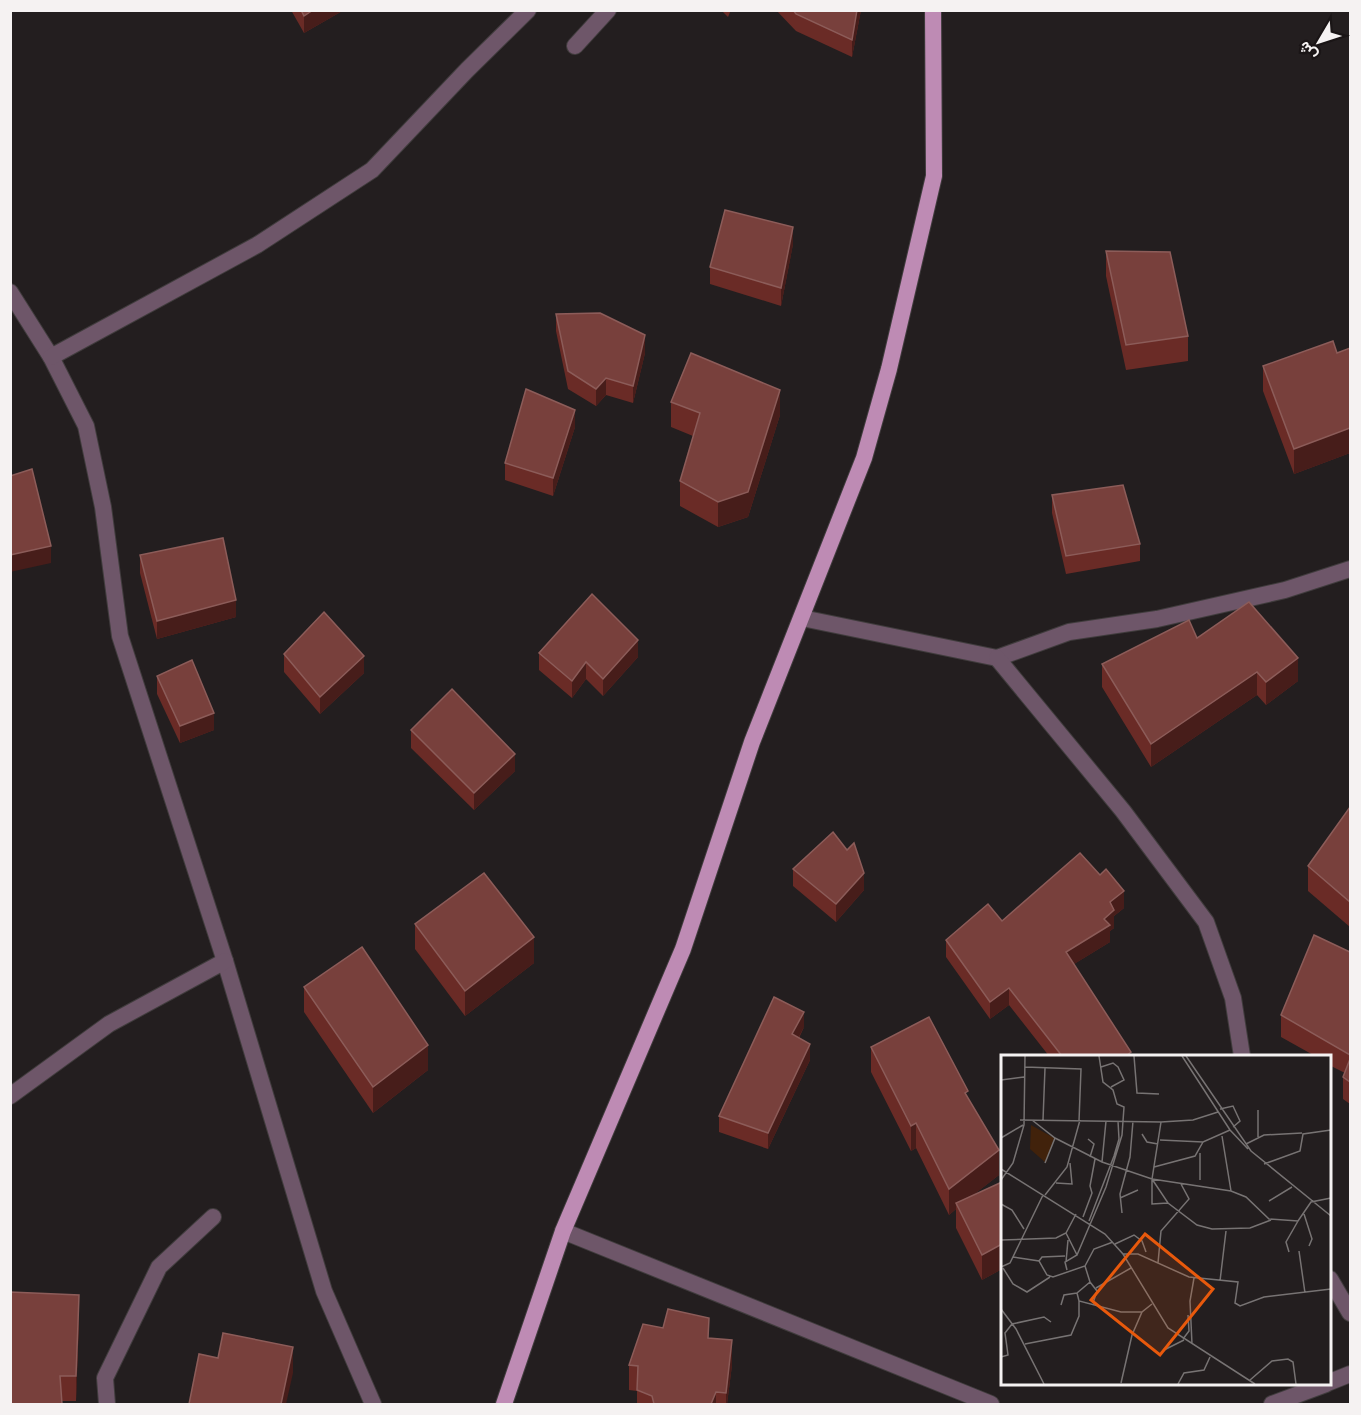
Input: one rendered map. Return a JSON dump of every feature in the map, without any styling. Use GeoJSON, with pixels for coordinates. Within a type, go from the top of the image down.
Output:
{"type":"FeatureCollection","features":[{"type":"Feature","properties":{"kind":"main road"},"geometry":{"type":"LineString","coordinates":[[504,1404],[563,1231],[683,948],[752,742],[864,458],[889,369],[934,176],[933,10]]}},
{"type":"Feature","properties":{"kind":"street"},"geometry":{"type":"LineString","coordinates":[[51,357],[257,245],[372,170],[528,10]]}},
{"type":"Feature","properties":{"kind":"street"},"geometry":{"type":"LineString","coordinates":[[575,46],[608,10]]}},
{"type":"Feature","properties":{"kind":"street"},"geometry":{"type":"LineString","coordinates":[[10,292],[51,357],[86,426],[103,507],[120,636],[225,961],[324,1291],[372,1404]]}},
{"type":"Feature","properties":{"kind":"street"},"geometry":{"type":"LineString","coordinates":[[802,618],[997,658],[1069,632],[1157,619],[1285,590],[1350,569]]}},
{"type":"Feature","properties":{"kind":"street"},"geometry":{"type":"LineString","coordinates":[[997,658],[1123,811],[1206,922],[1233,998],[1242,1055]]}},
{"type":"Feature","properties":{"kind":"street"},"geometry":{"type":"LineString","coordinates":[[10,1096],[110,1024],[225,961]]}},
{"type":"Feature","properties":{"kind":"street"},"geometry":{"type":"LineString","coordinates":[[107,1404],[105,1378],[159,1267],[213,1217]]}},
{"type":"Feature","properties":{"kind":"street"},"geometry":{"type":"LineString","coordinates":[[563,1231],[991,1404]]}},
{"type":"Feature","properties":{"kind":"street"},"geometry":{"type":"LineString","coordinates":[[1331,1282],[1350,1313]]}},
{"type":"Feature","properties":{"kind":"street"},"geometry":{"type":"LineString","coordinates":[[1331,1382],[1350,1374]]}},
{"type":"Feature","properties":{"kind":"street"},"geometry":{"type":"LineString","coordinates":[[1272,1404],[1323,1385]]}},
{"type":"Feature","properties":{"kind":"building"},"geometry":{"type":"Polygon","coordinates":[[[301,10],[313,10],[304,16],[301,10]]]}},
{"type":"Feature","properties":{"kind":"building"},"geometry":{"type":"Polygon","coordinates":[[[793,10],[857,10],[852,40],[796,14],[793,10]]]}},
{"type":"Feature","properties":{"kind":"building"},"geometry":{"type":"Polygon","coordinates":[[[725,210],[793,227],[781,288],[710,267],[725,210]]]}},
{"type":"Feature","properties":{"kind":"building"},"geometry":{"type":"Polygon","coordinates":[[[1106,251],[1170,252],[1188,336],[1126,345],[1106,251]]]}},
{"type":"Feature","properties":{"kind":"building"},"geometry":{"type":"Polygon","coordinates":[[[600,313],[645,335],[633,386],[606,378],[596,389],[568,371],[556,314],[600,313]]]}},
{"type":"Feature","properties":{"kind":"building"},"geometry":{"type":"Polygon","coordinates":[[[1333,341],[1337,353],[1350,348],[1350,428],[1294,449],[1263,366],[1333,341]]]}},
{"type":"Feature","properties":{"kind":"building"},"geometry":{"type":"Polygon","coordinates":[[[691,353],[780,390],[748,492],[718,502],[680,481],[700,413],[671,402],[691,353]]]}},
{"type":"Feature","properties":{"kind":"building"},"geometry":{"type":"Polygon","coordinates":[[[526,389],[575,410],[553,478],[505,463],[526,389]]]}},
{"type":"Feature","properties":{"kind":"building"},"geometry":{"type":"Polygon","coordinates":[[[32,469],[51,546],[10,555],[10,476],[32,469]]]}},
{"type":"Feature","properties":{"kind":"building"},"geometry":{"type":"Polygon","coordinates":[[[1123,485],[1140,544],[1066,556],[1052,495],[1123,485]]]}},
{"type":"Feature","properties":{"kind":"building"},"geometry":{"type":"Polygon","coordinates":[[[223,538],[236,600],[157,621],[140,555],[223,538]]]}},
{"type":"Feature","properties":{"kind":"building"},"geometry":{"type":"Polygon","coordinates":[[[592,594],[638,640],[603,679],[586,662],[572,681],[539,653],[592,594]]]}},
{"type":"Feature","properties":{"kind":"building"},"geometry":{"type":"Polygon","coordinates":[[[1249,602],[1298,658],[1266,682],[1257,672],[1151,744],[1102,664],[1189,620],[1197,638],[1249,602]]]}},
{"type":"Feature","properties":{"kind":"building"},"geometry":{"type":"Polygon","coordinates":[[[324,612],[364,656],[320,697],[284,654],[324,612]]]}},
{"type":"Feature","properties":{"kind":"building"},"geometry":{"type":"Polygon","coordinates":[[[192,660],[214,713],[180,726],[157,676],[192,660]]]}},
{"type":"Feature","properties":{"kind":"building"},"geometry":{"type":"Polygon","coordinates":[[[452,689],[515,754],[474,793],[411,730],[452,689]]]}},
{"type":"Feature","properties":{"kind":"building"},"geometry":{"type":"Polygon","coordinates":[[[1350,807],[1350,902],[1308,866],[1350,807]]]}},
{"type":"Feature","properties":{"kind":"building"},"geometry":{"type":"Polygon","coordinates":[[[833,832],[847,850],[854,843],[864,873],[836,904],[793,869],[833,832]]]}},
{"type":"Feature","properties":{"kind":"building"},"geometry":{"type":"Polygon","coordinates":[[[1080,853],[1100,875],[1106,869],[1124,891],[1110,902],[1114,910],[1104,919],[1110,925],[1066,952],[1131,1052],[1127,1055],[1061,1055],[1009,988],[990,1002],[946,940],[988,904],[1002,921],[1080,853]]]}},
{"type":"Feature","properties":{"kind":"building"},"geometry":{"type":"Polygon","coordinates":[[[484,873],[534,937],[465,991],[415,924],[484,873]]]}},
{"type":"Feature","properties":{"kind":"building"},"geometry":{"type":"Polygon","coordinates":[[[1314,935],[1350,952],[1350,1055],[1281,1015],[1314,935]]]}},
{"type":"Feature","properties":{"kind":"building"},"geometry":{"type":"Polygon","coordinates":[[[362,947],[428,1045],[373,1087],[304,987],[362,947]]]}},
{"type":"Feature","properties":{"kind":"building"},"geometry":{"type":"Polygon","coordinates":[[[774,997],[804,1012],[792,1034],[810,1044],[768,1133],[719,1116],[774,997]]]}},
{"type":"Feature","properties":{"kind":"building"},"geometry":{"type":"Polygon","coordinates":[[[929,1017],[968,1091],[965,1093],[999,1150],[949,1189],[916,1123],[911,1126],[871,1047],[929,1017]]]}},
{"type":"Feature","properties":{"kind":"building"},"geometry":{"type":"Polygon","coordinates":[[[1350,1059],[1350,1082],[1343,1077],[1350,1059]]]}},
{"type":"Feature","properties":{"kind":"building"},"geometry":{"type":"Polygon","coordinates":[[[1001,1182],[1001,1245],[982,1255],[956,1203],[1001,1182]]]}},
{"type":"Feature","properties":{"kind":"building"},"geometry":{"type":"Polygon","coordinates":[[[10,1292],[79,1295],[76,1376],[60,1376],[62,1404],[10,1404],[10,1292]]]}},
{"type":"Feature","properties":{"kind":"building"},"geometry":{"type":"Polygon","coordinates":[[[668,1309],[709,1318],[708,1338],[732,1340],[726,1393],[716,1392],[711,1404],[654,1404],[652,1396],[637,1390],[638,1366],[629,1365],[643,1324],[663,1328],[668,1309]]]}},
{"type":"Feature","properties":{"kind":"building"},"geometry":{"type":"Polygon","coordinates":[[[223,1333],[293,1347],[281,1404],[189,1404],[199,1354],[218,1358],[223,1333]]]}}]}
